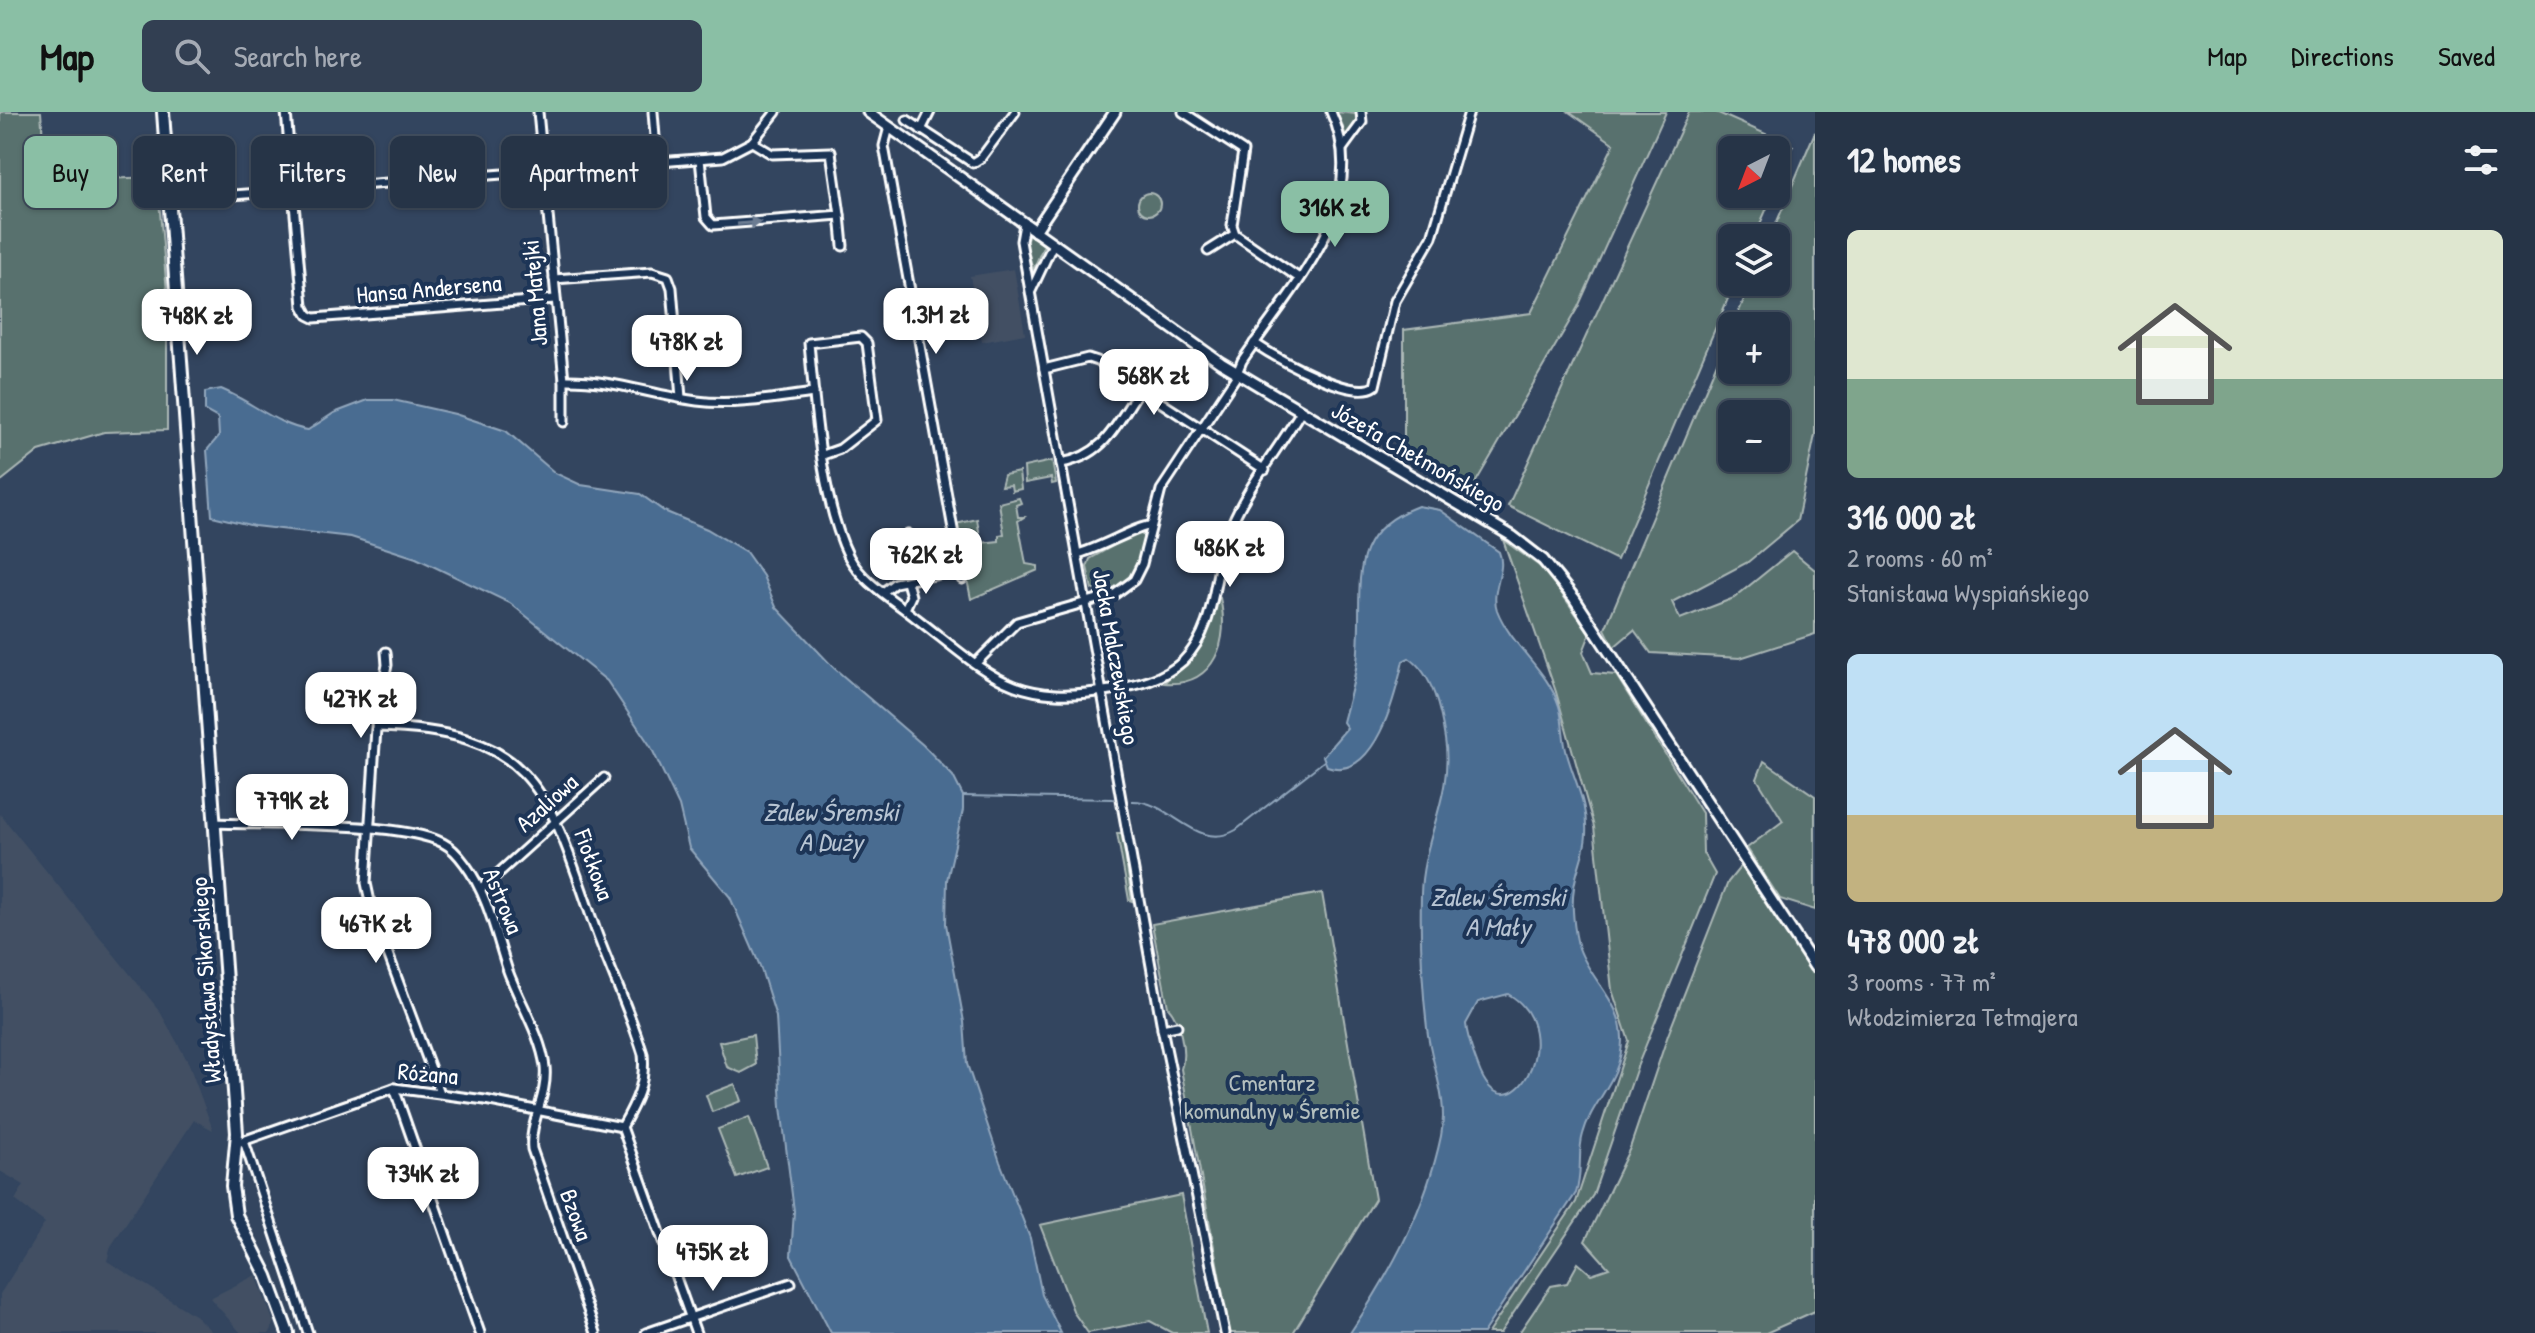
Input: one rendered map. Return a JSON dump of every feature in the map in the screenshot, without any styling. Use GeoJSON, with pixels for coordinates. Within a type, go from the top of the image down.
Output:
{"type":"FeatureCollection","features":[{"type":"Feature","properties":{"kind":"main road","name":"Władysława Sikorskiego"},"geometry":{"type":"LineString","coordinates":[[163,112],[165,136]]}},
{"type":"Feature","properties":{"kind":"main road","name":"Władysława Sikorskiego"},"geometry":{"type":"LineString","coordinates":[[170,208],[214,823],[241,1142],[232,1186],[236,1215],[267,1276],[286,1332]]}},
{"type":"Feature","properties":{"kind":"street"},"geometry":{"type":"LineString","coordinates":[[286,112],[288,136]]}},
{"type":"Feature","properties":{"kind":"street","name":"Jana Matejki"},"geometry":{"type":"LineString","coordinates":[[538,112],[540,136]]}},
{"type":"Feature","properties":{"kind":"street"},"geometry":{"type":"LineString","coordinates":[[653,112],[655,136]]}},
{"type":"Feature","properties":{"kind":"street"},"geometry":{"type":"LineString","coordinates":[[667,161],[728,156],[752,142],[776,112]]}},
{"type":"Feature","properties":{"kind":"street","name":"Józefa Chełmońskiego"},"geometry":{"type":"LineString","coordinates":[[868,112],[1237,373],[1484,518],[1550,567],[1574,598],[1815,967]]}},
{"type":"Feature","properties":{"kind":"street"},"geometry":{"type":"LineString","coordinates":[[921,130],[930,112]]}},
{"type":"Feature","properties":{"kind":"street"},"geometry":{"type":"LineString","coordinates":[[907,120],[968,163],[975,163],[1015,112]]}},
{"type":"Feature","properties":{"kind":"street"},"geometry":{"type":"LineString","coordinates":[[1035,231],[1115,112]]}},
{"type":"Feature","properties":{"kind":"street"},"geometry":{"type":"LineString","coordinates":[[1183,112],[1238,145],[1244,154],[1232,225],[1235,234],[1299,278]]}},
{"type":"Feature","properties":{"kind":"street"},"geometry":{"type":"LineString","coordinates":[[976,663],[1017,622],[1115,594],[1134,580],[1142,564],[1161,490],[1299,278],[1337,210],[1344,174],[1343,148],[1331,112]]}},
{"type":"Feature","properties":{"kind":"street"},"geometry":{"type":"LineString","coordinates":[[1343,148],[1362,122],[1361,112]]}},
{"type":"Feature","properties":{"kind":"street"},"geometry":{"type":"LineString","coordinates":[[1254,343],[1285,363],[1324,379],[1360,390],[1375,386],[1395,301],[1432,237],[1469,112]]}},
{"type":"Feature","properties":{"kind":"street"},"geometry":{"type":"LineString","coordinates":[[889,127],[884,139],[891,190],[962,579]]}},
{"type":"Feature","properties":{"kind":"street"},"geometry":{"type":"LineString","coordinates":[[752,142],[768,154],[826,150],[835,159],[843,246]]}},
{"type":"Feature","properties":{"kind":"street"},"geometry":{"type":"LineString","coordinates":[[700,159],[706,217],[713,225],[840,215]]}},
{"type":"Feature","properties":{"kind":"street"},"geometry":{"type":"LineString","coordinates":[[374,185],[501,174]]}},
{"type":"Feature","properties":{"kind":"street","name":"Hansa Andersena"},"geometry":{"type":"LineString","coordinates":[[295,208],[306,314],[314,318],[555,299]]}},
{"type":"Feature","properties":{"kind":"street","name":"Jana Matejki"},"geometry":{"type":"LineString","coordinates":[[547,208],[564,380],[564,422]]}},
{"type":"Feature","properties":{"kind":"street","name":"Jacka Malczewskiego"},"geometry":{"type":"LineString","coordinates":[[1024,224],[1020,237],[1162,1029],[1225,1333]]}},
{"type":"Feature","properties":{"kind":"street"},"geometry":{"type":"LineString","coordinates":[[1208,251],[1235,234]]}},
{"type":"Feature","properties":{"kind":"street"},"geometry":{"type":"LineString","coordinates":[[1030,293],[1053,244]]}},
{"type":"Feature","properties":{"kind":"street"},"geometry":{"type":"LineString","coordinates":[[554,279],[652,272],[668,277],[673,291],[681,398]]}},
{"type":"Feature","properties":{"kind":"street"},"geometry":{"type":"LineString","coordinates":[[823,455],[840,449],[876,422],[868,346],[864,338],[809,343],[823,455],[844,546],[860,572],[976,663],[1008,684],[1034,694],[1102,691],[1158,678],[1193,649],[1207,623],[1229,529],[1301,411]]}},
{"type":"Feature","properties":{"kind":"street"},"geometry":{"type":"LineString","coordinates":[[1044,369],[1091,358],[1265,470]]}},
{"type":"Feature","properties":{"kind":"street"},"geometry":{"type":"LineString","coordinates":[[564,380],[616,382],[681,398],[743,402],[814,393]]}},
{"type":"Feature","properties":{"kind":"street"},"geometry":{"type":"LineString","coordinates":[[1061,463],[1083,458],[1099,449],[1140,389]]}},
{"type":"Feature","properties":{"kind":"street"},"geometry":{"type":"LineString","coordinates":[[1077,554],[1122,538],[1138,526],[1150,526]]}},
{"type":"Feature","properties":{"kind":"street"},"geometry":{"type":"LineString","coordinates":[[905,609],[911,596],[908,534]]}},
{"type":"Feature","properties":{"kind":"street"},"geometry":{"type":"LineString","coordinates":[[883,592],[891,584],[960,570]]}},
{"type":"Feature","properties":{"kind":"street"},"geometry":{"type":"LineString","coordinates":[[386,652],[377,727],[366,883],[372,911],[440,1093]]}},
{"type":"Feature","properties":{"kind":"street","name":"Fiołkowa"},"geometry":{"type":"LineString","coordinates":[[377,727],[420,728],[479,742],[520,771],[550,804],[643,1054],[645,1071],[639,1097],[622,1127]]}},
{"type":"Feature","properties":{"kind":"street","name":"Azaliowa"},"geometry":{"type":"LineString","coordinates":[[481,889],[604,778]]}},
{"type":"Feature","properties":{"kind":"street","name":"Astrowa"},"geometry":{"type":"LineString","coordinates":[[214,823],[371,829],[425,837],[445,844],[464,862],[481,889],[543,1059],[545,1069],[540,1111]]}},
{"type":"Feature","properties":{"kind":"street"},"geometry":{"type":"LineString","coordinates":[[1162,1029],[1177,1026]]}},
{"type":"Feature","properties":{"kind":"street"},"geometry":{"type":"LineString","coordinates":[[394,1088],[480,1333]]}},
{"type":"Feature","properties":{"kind":"street","name":"Różana"},"geometry":{"type":"LineString","coordinates":[[241,1142],[394,1088],[440,1093],[622,1127]]}},
{"type":"Feature","properties":{"kind":"street","name":"Bzowa"},"geometry":{"type":"LineString","coordinates":[[540,1111],[531,1126],[532,1149],[596,1333]]}},
{"type":"Feature","properties":{"kind":"street"},"geometry":{"type":"LineString","coordinates":[[622,1127],[696,1333]]}},
{"type":"Feature","properties":{"kind":"street","name":"Władysława Sikorskiego"},"geometry":{"type":"LineString","coordinates":[[241,1142],[308,1333]]}},
{"type":"Feature","properties":{"kind":"street"},"geometry":{"type":"LineString","coordinates":[[646,1333],[791,1283]]}},
{"type":"Feature","properties":{"kind":"shaded area"},"geometry":{"type":"Polygon","coordinates":[[[1014,269],[1025,334],[982,342],[970,276],[1014,269]]]}},
{"type":"Feature","properties":{"kind":"shaded area"},"geometry":{"type":"Polygon","coordinates":[[[0,814],[159,1010],[188,1062],[213,1130],[194,1120],[111,1246],[107,1261],[196,1316],[213,1333],[0,1333],[0,1294],[45,1223],[15,1200],[24,1185],[0,1171],[0,814]]]}},
{"type":"Feature","properties":{"kind":"shaded area"},"geometry":{"type":"Polygon","coordinates":[[[256,1275],[274,1323],[270,1333],[241,1333],[210,1298],[256,1275]]]}},
{"type":"Feature","properties":{"kind":"green space"},"geometry":{"type":"Polygon","coordinates":[[[0,112],[41,112],[43,136],[24,136],[24,208],[117,208],[117,178],[133,178],[133,208],[160,208],[167,292],[167,430],[104,432],[39,451],[0,482],[0,112]]]}},
{"type":"Feature","properties":{"kind":"green space"},"geometry":{"type":"Polygon","coordinates":[[[1336,112],[1357,114],[1357,125],[1347,138],[1336,112]]]}},
{"type":"Feature","properties":{"kind":"green space"},"geometry":{"type":"Polygon","coordinates":[[[1569,112],[1666,112],[1578,307],[1473,487],[1404,450],[1404,330],[1531,313],[1614,144],[1569,112]]]}},
{"type":"Feature","properties":{"kind":"green space"},"geometry":{"type":"Polygon","coordinates":[[[1689,112],[1716,112],[1770,136],[1718,136],[1718,208],[1767,208],[1760,224],[1718,224],[1718,296],[1729,296],[1722,312],[1718,312],[1718,322],[1617,560],[1508,506],[1689,112]]]}},
{"type":"Feature","properties":{"kind":"green space"},"geometry":{"type":"Polygon","coordinates":[[[1815,132],[1815,435],[1797,521],[1748,562],[1672,602],[1680,619],[1734,598],[1792,551],[1815,570],[1815,634],[1740,658],[1651,653],[1634,630],[1614,647],[1605,629],[1718,360],[1718,384],[1790,384],[1790,312],[1739,312],[1745,296],[1790,296],[1790,224],[1776,224],[1783,208],[1790,208],[1790,191],[1815,132]]]}},
{"type":"Feature","properties":{"kind":"green space"},"geometry":{"type":"Polygon","coordinates":[[[1145,193],[1153,193],[1160,204],[1153,215],[1145,215],[1138,208],[1138,200],[1145,193]]]}},
{"type":"Feature","properties":{"kind":"green space"},"geometry":{"type":"Polygon","coordinates":[[[1028,234],[1044,245],[1033,270],[1025,239],[1028,234]]]}},
{"type":"Feature","properties":{"kind":"green space"},"geometry":{"type":"Polygon","coordinates":[[[1052,461],[1056,483],[1052,484],[1051,478],[1025,483],[1024,467],[1052,461]]]}},
{"type":"Feature","properties":{"kind":"green space"},"geometry":{"type":"Polygon","coordinates":[[[1019,472],[1021,489],[1012,491],[1011,485],[1001,486],[1004,475],[1019,472]]]}},
{"type":"Feature","properties":{"kind":"green space"},"geometry":{"type":"Polygon","coordinates":[[[1019,498],[1021,503],[1016,505],[1018,517],[1024,517],[1018,521],[1026,564],[1038,566],[1038,570],[971,599],[956,524],[977,519],[981,543],[999,541],[999,535],[1004,534],[999,503],[1019,498]]]}},
{"type":"Feature","properties":{"kind":"green space"},"geometry":{"type":"Polygon","coordinates":[[[1139,531],[1144,537],[1132,573],[1111,590],[1101,593],[1092,589],[1087,567],[1090,559],[1139,531]]]}},
{"type":"Feature","properties":{"kind":"green space"},"geometry":{"type":"Polygon","coordinates":[[[1503,540],[1545,570],[1590,634],[1583,652],[1592,673],[1616,675],[1702,813],[1703,853],[1715,874],[1637,1067],[1593,1195],[1500,1333],[1488,1333],[1576,1202],[1629,1041],[1612,990],[1594,827],[1556,692],[1503,540]]]}},
{"type":"Feature","properties":{"kind":"green space"},"geometry":{"type":"Polygon","coordinates":[[[1220,598],[1223,629],[1215,657],[1207,669],[1196,677],[1164,683],[1200,646],[1216,599],[1220,598]]]}},
{"type":"Feature","properties":{"kind":"green space"},"geometry":{"type":"Polygon","coordinates":[[[1764,761],[1815,796],[1815,910],[1780,899],[1747,848],[1783,821],[1757,779],[1764,761]]]}},
{"type":"Feature","properties":{"kind":"green space"},"geometry":{"type":"Polygon","coordinates":[[[1117,833],[1122,833],[1132,901],[1129,900],[1117,833]]]}},
{"type":"Feature","properties":{"kind":"green space"},"geometry":{"type":"Polygon","coordinates":[[[1741,866],[1815,974],[1815,1311],[1766,1333],[1519,1333],[1551,1286],[1567,1283],[1578,1263],[1591,1274],[1609,1268],[1585,1241],[1630,1148],[1668,1035],[1728,882],[1741,866]]]}},
{"type":"Feature","properties":{"kind":"green space","name":"Cmentarz komunalny w Śremie"},"geometry":{"type":"Polygon","coordinates":[[[1322,893],[1375,1199],[1293,1333],[1230,1333],[1181,1069],[1181,1036],[1168,1007],[1152,924],[1322,893]]]}},
{"type":"Feature","properties":{"kind":"green space"},"geometry":{"type":"Polygon","coordinates":[[[753,1035],[756,1065],[741,1073],[727,1067],[719,1042],[753,1035]]]}},
{"type":"Feature","properties":{"kind":"green space"},"geometry":{"type":"Polygon","coordinates":[[[735,1084],[741,1101],[712,1112],[706,1095],[735,1084]]]}},
{"type":"Feature","properties":{"kind":"green space"},"geometry":{"type":"Polygon","coordinates":[[[749,1117],[767,1167],[737,1178],[718,1129],[749,1117]]]}},
{"type":"Feature","properties":{"kind":"green space","name":"Cmentarz komunalny w Śremie"},"geometry":{"type":"Polygon","coordinates":[[[1181,1195],[1207,1333],[1172,1333],[1150,1321],[1088,1333],[1074,1313],[1040,1225],[1181,1195]]]}},
{"type":"Feature","properties":{"kind":"water","name":"Zalew Śremski A Duży"},"geometry":{"type":"Polygon","coordinates":[[[221,389],[275,418],[308,430],[334,413],[368,400],[393,400],[455,414],[506,431],[555,473],[581,485],[640,494],[664,511],[707,529],[746,552],[763,576],[776,607],[834,668],[923,745],[953,776],[963,796],[963,810],[947,880],[946,924],[964,1022],[967,1064],[1030,1238],[1042,1295],[1061,1333],[831,1333],[791,1256],[794,1211],[781,1107],[776,1017],[760,966],[730,897],[689,848],[679,806],[651,747],[607,681],[510,603],[416,558],[351,537],[254,526],[212,516],[207,450],[219,436],[218,418],[205,411],[205,392],[221,389]]]}},
{"type":"Feature","properties":{"kind":"water","name":"Zalew Śremski A Mały"},"geometry":{"type":"Polygon","coordinates":[[[1418,506],[1440,510],[1499,552],[1501,566],[1495,595],[1497,610],[1511,635],[1554,693],[1561,712],[1565,748],[1585,813],[1585,842],[1573,895],[1577,941],[1584,960],[1612,1003],[1621,1027],[1621,1054],[1617,1067],[1583,1134],[1576,1193],[1483,1333],[1350,1333],[1405,1239],[1426,1189],[1443,1122],[1425,1012],[1421,894],[1426,855],[1442,798],[1447,759],[1438,706],[1430,684],[1417,665],[1409,658],[1403,661],[1389,713],[1370,749],[1358,761],[1344,768],[1327,766],[1323,756],[1347,728],[1343,722],[1357,659],[1362,564],[1378,531],[1394,518],[1418,506]],[[1508,994],[1478,1002],[1466,1024],[1478,1066],[1490,1088],[1504,1094],[1517,1088],[1528,1074],[1535,1054],[1535,1032],[1527,1011],[1508,994]]]}},
{"type":"Feature","properties":{"kind":"waterway"},"geometry":{"type":"LineString","coordinates":[[1132,801],[1159,808],[1196,831],[1222,835],[1236,830],[1324,761]]}},
{"type":"Feature","properties":{"kind":"waterway"},"geometry":{"type":"LineString","coordinates":[[963,796],[1113,799]]}}]}
